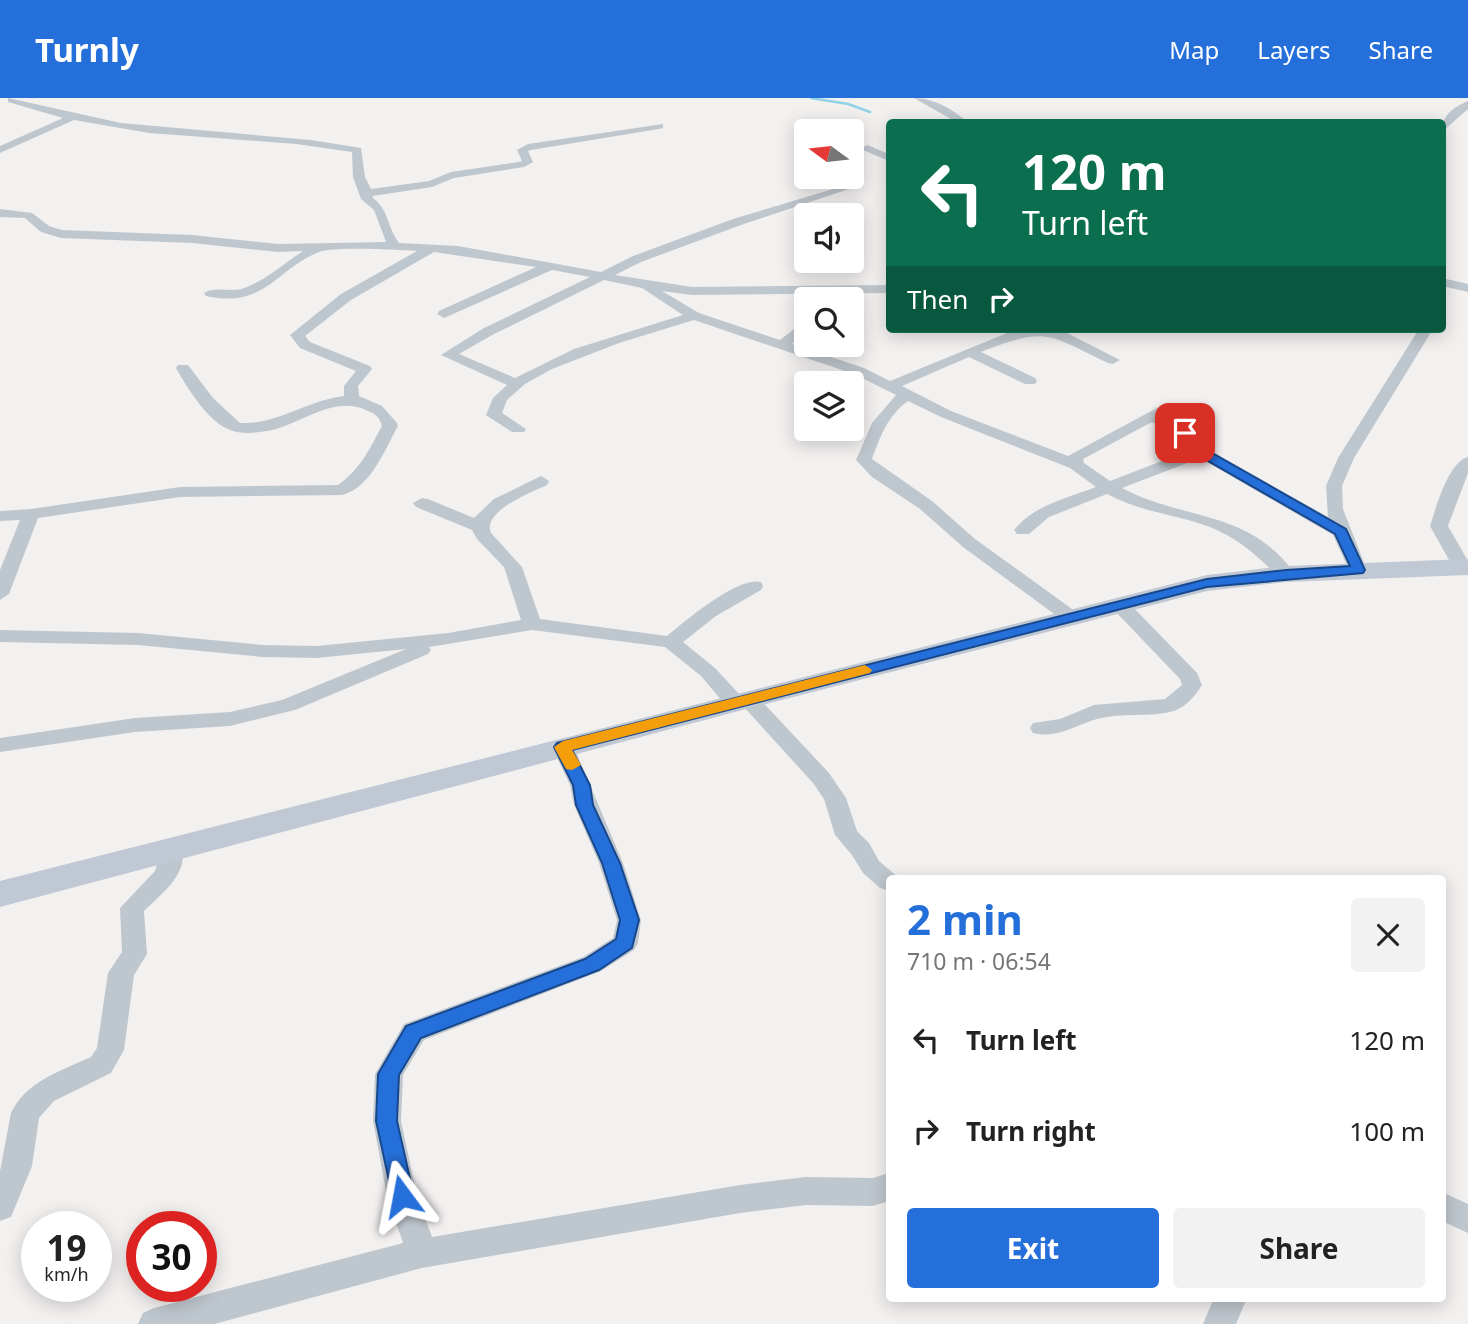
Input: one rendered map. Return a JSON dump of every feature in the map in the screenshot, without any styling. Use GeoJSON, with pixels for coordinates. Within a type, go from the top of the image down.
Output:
{"type":"FeatureCollection","features":[{"type":"Feature","properties":{"kind":"main road"},"geometry":{"type":"LineString","coordinates":[[0,894],[1207,583],[1286,574],[1465,567]]}},
{"type":"Feature","properties":{"kind":"street"},"geometry":{"type":"LineString","coordinates":[[919,98],[958,119]]}},
{"type":"Feature","properties":{"kind":"street"},"geometry":{"type":"LineString","coordinates":[[10,100],[71,118],[145,130],[297,141],[357,150],[359,177],[367,199],[382,214],[388,237],[395,246]]}},
{"type":"Feature","properties":{"kind":"street"},"geometry":{"type":"LineString","coordinates":[[1446,122],[1468,104]]}},
{"type":"Feature","properties":{"kind":"street"},"geometry":{"type":"LineString","coordinates":[[3,155],[71,118]]}},
{"type":"Feature","properties":{"kind":"street"},"geometry":{"type":"LineString","coordinates":[[367,193],[432,184],[451,176],[520,165],[528,162],[522,150],[528,147],[659,126]]}},
{"type":"Feature","properties":{"kind":"street"},"geometry":{"type":"LineString","coordinates":[[867,148],[886,157]]}},
{"type":"Feature","properties":{"kind":"street"},"geometry":{"type":"LineString","coordinates":[[518,384],[448,355],[637,259],[737,222],[843,189]]}},
{"type":"Feature","properties":{"kind":"street"},"geometry":{"type":"LineString","coordinates":[[0,212],[28,215],[56,233],[192,239],[255,247],[432,248],[482,253],[640,284],[692,291],[886,289]]}},
{"type":"Feature","properties":{"kind":"street"},"geometry":{"type":"LineString","coordinates":[[211,293],[236,297],[252,291],[318,248]]}},
{"type":"Feature","properties":{"kind":"street"},"geometry":{"type":"LineString","coordinates":[[352,400],[351,386],[365,369],[305,345],[297,335],[346,298],[432,248]]}},
{"type":"Feature","properties":{"kind":"street"},"geometry":{"type":"LineString","coordinates":[[444,314],[509,282],[554,266]]}},
{"type":"Feature","properties":{"kind":"street"},"geometry":{"type":"LineString","coordinates":[[871,288],[886,281]]}},
{"type":"Feature","properties":{"kind":"street"},"geometry":{"type":"LineString","coordinates":[[640,284],[694,316],[859,371],[946,414],[1076,465],[1108,487],[1141,504],[1225,526],[1257,545],[1286,574]]}},
{"type":"Feature","properties":{"kind":"street"},"geometry":{"type":"LineString","coordinates":[[1447,286],[1468,288]]}},
{"type":"Feature","properties":{"kind":"street"},"geometry":{"type":"LineString","coordinates":[[517,429],[494,415],[494,407],[498,398],[518,384],[586,348],[694,316]]}},
{"type":"Feature","properties":{"kind":"street"},"geometry":{"type":"LineString","coordinates":[[1024,333],[970,352],[898,390],[878,423],[864,460],[878,473],[926,505],[969,543],[1072,618]]}},
{"type":"Feature","properties":{"kind":"street"},"geometry":{"type":"LineString","coordinates":[[1047,333],[1113,360]]}},
{"type":"Feature","properties":{"kind":"street"},"geometry":{"type":"LineString","coordinates":[[1358,570],[1341,532],[1335,509],[1334,486],[1346,458],[1424,333]]}},
{"type":"Feature","properties":{"kind":"street"},"geometry":{"type":"LineString","coordinates":[[781,346],[794,334]]}},
{"type":"Feature","properties":{"kind":"street"},"geometry":{"type":"LineString","coordinates":[[970,352],[1030,381]]}},
{"type":"Feature","properties":{"kind":"street"},"geometry":{"type":"LineString","coordinates":[[0,516],[31,514],[180,492],[342,490],[355,482],[369,467],[390,426],[384,414],[373,406],[352,400],[324,404],[272,425],[237,427],[229,423],[190,382],[183,368]]}},
{"type":"Feature","properties":{"kind":"street"},"geometry":{"type":"LineString","coordinates":[[1076,465],[1075,457],[1171,405]]}},
{"type":"Feature","properties":{"kind":"street"},"geometry":{"type":"LineString","coordinates":[[1152,416],[1199,441],[1202,447],[1200,452]]}},
{"type":"Feature","properties":{"kind":"street"},"geometry":{"type":"LineString","coordinates":[[1200,452],[1341,532]]}},
{"type":"Feature","properties":{"kind":"street"},"geometry":{"type":"LineString","coordinates":[[1023,530],[1043,513],[1200,452]]}},
{"type":"Feature","properties":{"kind":"street"},"geometry":{"type":"LineString","coordinates":[[1465,567],[1440,526],[1450,493],[1461,469],[1468,462]]}},
{"type":"Feature","properties":{"kind":"street"},"geometry":{"type":"LineString","coordinates":[[532,624],[514,568],[501,551],[481,533],[480,527],[481,517],[491,508],[541,481]]}},
{"type":"Feature","properties":{"kind":"street"},"geometry":{"type":"LineString","coordinates":[[422,503],[480,527]]}},
{"type":"Feature","properties":{"kind":"street"},"geometry":{"type":"LineString","coordinates":[[0,594],[31,514]]}},
{"type":"Feature","properties":{"kind":"street"},"geometry":{"type":"LineString","coordinates":[[671,642],[709,612],[754,586]]}},
{"type":"Feature","properties":{"kind":"street"},"geometry":{"type":"LineString","coordinates":[[1041,728],[1064,725],[1094,712],[1170,705],[1186,694],[1192,685],[1182,667],[1121,606]]}},
{"type":"Feature","properties":{"kind":"street"},"geometry":{"type":"LineString","coordinates":[[0,636],[138,639],[263,651],[317,652],[448,639],[532,624],[671,642],[741,701],[821,778],[835,798],[847,835],[861,849],[871,867],[886,880]]}},
{"type":"Feature","properties":{"kind":"street"},"geometry":{"type":"LineString","coordinates":[[0,745],[135,725],[230,719],[288,705],[448,639]]}},
{"type":"Feature","properties":{"kind":"street"},"geometry":{"type":"LineString","coordinates":[[422,1253],[402,1196],[387,1121],[388,1074],[414,1032],[592,964],[625,943],[629,920],[611,863],[585,805],[581,785],[563,747]]}},
{"type":"Feature","properties":{"kind":"street"},"geometry":{"type":"LineString","coordinates":[[0,1207],[17,1166],[25,1113],[44,1092],[102,1065],[110,1050],[121,973],[134,954],[132,908],[164,877],[169,868],[171,850]]}},
{"type":"Feature","properties":{"kind":"street"},"geometry":{"type":"LineString","coordinates":[[155,1324],[422,1253],[740,1199],[806,1191],[873,1192],[886,1188]]}},
{"type":"Feature","properties":{"kind":"street"},"geometry":{"type":"LineString","coordinates":[[1446,1208],[1468,1219]]}},
{"type":"Feature","properties":{"kind":"street"},"geometry":{"type":"LineString","coordinates":[[1219,1324],[1229,1302]]}},
{"type":"Feature","properties":{"kind":"waterway"},"geometry":{"type":"LineString","coordinates":[[811,98],[848,104],[870,112]]}},
{"type":"Feature","properties":{"kind":"slow traffic"},"geometry":{"type":"LineString","coordinates":[[572,765],[563,747],[865,670]]}},
{"type":"Feature","properties":{"kind":"route"},"geometry":{"type":"LineString","coordinates":[[402,1196],[387,1121],[388,1074],[414,1032],[550,982],[592,964],[625,943],[629,920],[611,863],[585,805],[574,768],[563,747],[1207,583],[1286,574],[1358,570],[1341,532],[1200,452],[1202,447],[1199,441],[1185,433]]}}]}
